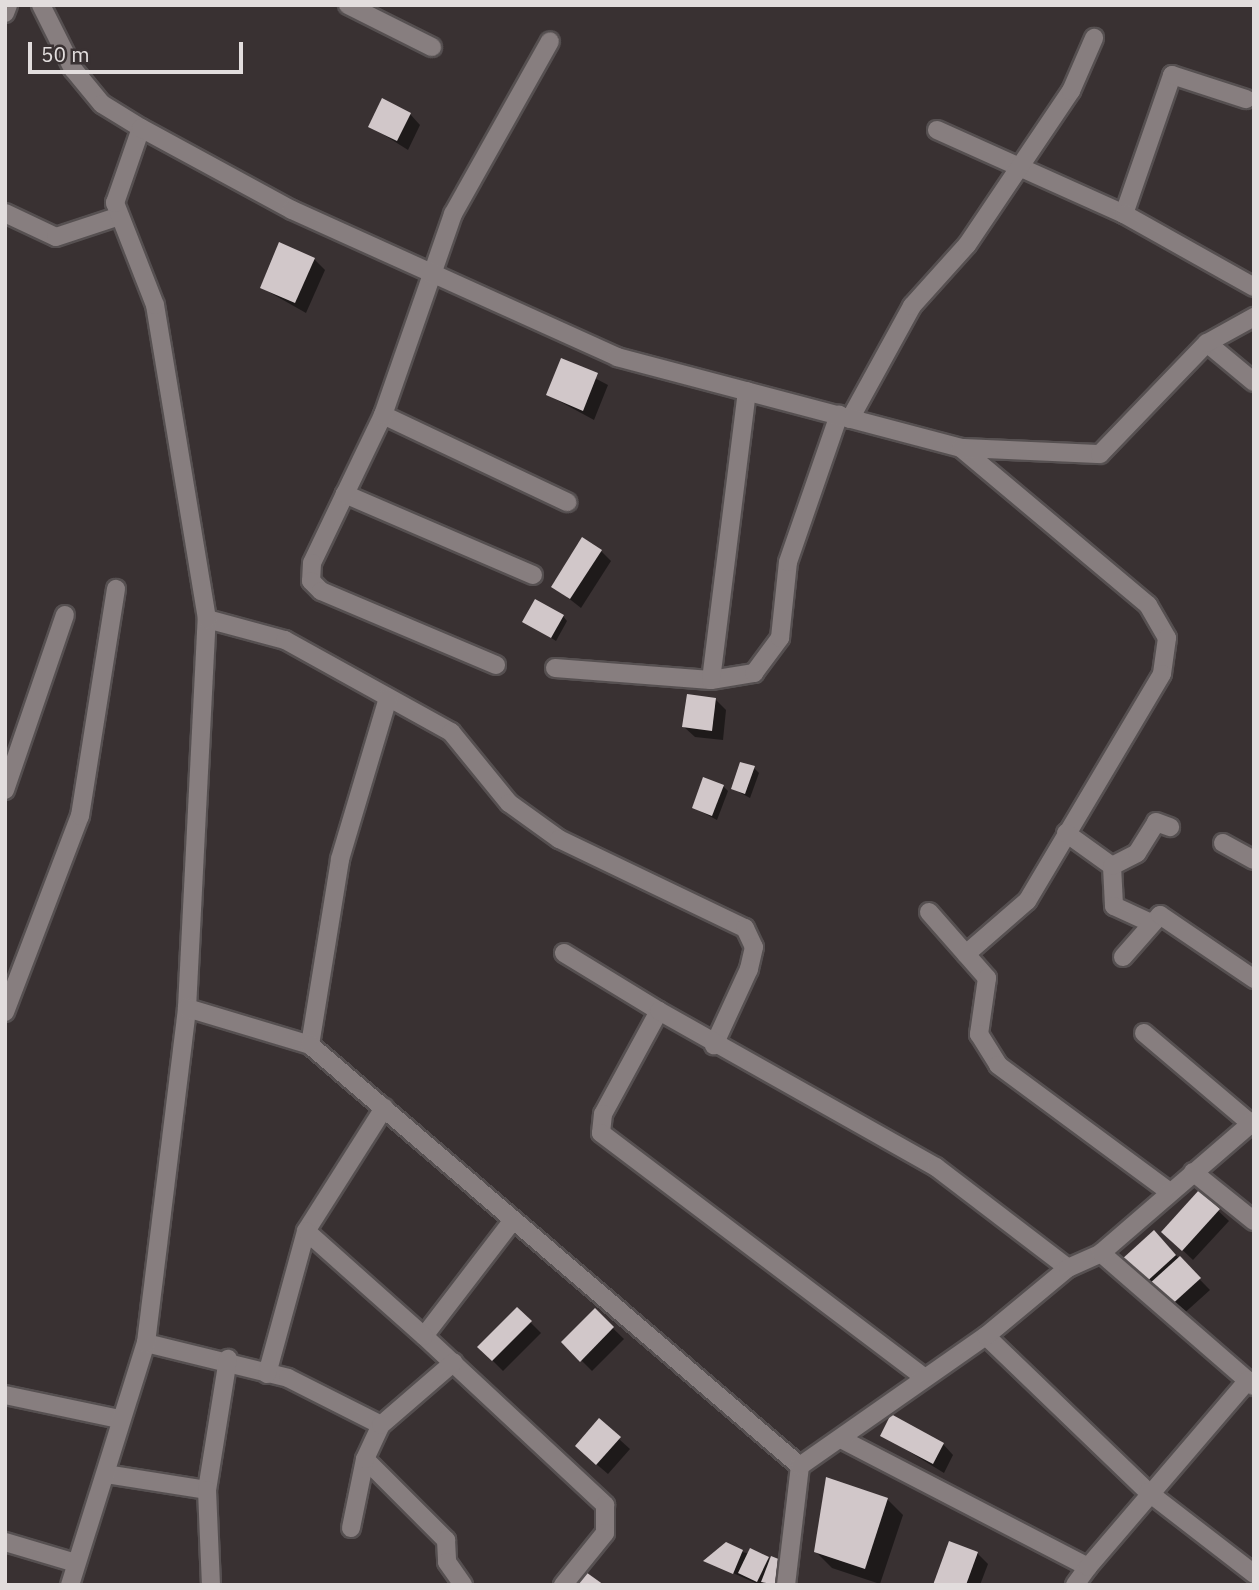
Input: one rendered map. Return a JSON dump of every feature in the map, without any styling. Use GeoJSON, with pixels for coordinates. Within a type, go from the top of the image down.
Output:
{"type":"FeatureCollection","features":[{"type":"Feature","properties":{"kind":"street"},"geometry":{"type":"LineString","coordinates":[[5,13],[8,5]]}},
{"type":"Feature","properties":{"kind":"street"},"geometry":{"type":"LineString","coordinates":[[41,5],[73,69],[102,104],[292,210],[438,271],[617,357],[961,448],[1100,454],[1207,343],[1254,317]]}},
{"type":"Feature","properties":{"kind":"street"},"geometry":{"type":"LineString","coordinates":[[348,5],[432,47]]}},
{"type":"Feature","properties":{"kind":"street"},"geometry":{"type":"LineString","coordinates":[[555,668],[711,680],[754,673],[780,638],[788,562],[844,417],[912,306],[967,245],[1071,91],[1094,38]]}},
{"type":"Feature","properties":{"kind":"street"},"geometry":{"type":"LineString","coordinates":[[496,665],[321,591],[311,580],[312,562],[383,415],[438,271],[453,214],[550,41]]}},
{"type":"Feature","properties":{"kind":"street"},"geometry":{"type":"LineString","coordinates":[[1124,214],[1172,75],[1246,99]]}},
{"type":"Feature","properties":{"kind":"street"},"geometry":{"type":"LineString","coordinates":[[70,1585],[107,1474],[119,1419],[146,1343],[187,1008],[208,619],[155,305],[115,203],[141,128]]}},
{"type":"Feature","properties":{"kind":"street"},"geometry":{"type":"LineString","coordinates":[[937,130],[1017,169],[1124,214],[1254,287]]}},
{"type":"Feature","properties":{"kind":"street"},"geometry":{"type":"LineString","coordinates":[[5,213],[56,237],[120,216]]}},
{"type":"Feature","properties":{"kind":"street"},"geometry":{"type":"LineString","coordinates":[[1207,343],[1254,382]]}},
{"type":"Feature","properties":{"kind":"street"},"geometry":{"type":"LineString","coordinates":[[711,680],[747,391]]}},
{"type":"Feature","properties":{"kind":"street"},"geometry":{"type":"LineString","coordinates":[[383,415],[567,502]]}},
{"type":"Feature","properties":{"kind":"street"},"geometry":{"type":"LineString","coordinates":[[961,448],[1148,605],[1167,638],[1162,674],[1027,901],[966,954]]}},
{"type":"Feature","properties":{"kind":"street"},"geometry":{"type":"LineString","coordinates":[[345,494],[533,575]]}},
{"type":"Feature","properties":{"kind":"street"},"geometry":{"type":"LineString","coordinates":[[5,1012],[80,816],[116,589]]}},
{"type":"Feature","properties":{"kind":"street"},"geometry":{"type":"LineString","coordinates":[[5,790],[65,615]]}},
{"type":"Feature","properties":{"kind":"street"},"geometry":{"type":"LineString","coordinates":[[208,619],[285,640],[451,732],[509,803],[559,839],[745,928],[754,947],[749,969],[714,1045]]}},
{"type":"Feature","properties":{"kind":"street"},"geometry":{"type":"LineString","coordinates":[[310,1045],[340,859],[388,698]]}},
{"type":"Feature","properties":{"kind":"street"},"geometry":{"type":"LineString","coordinates":[[1112,866],[1137,853],[1156,822],[1170,827]]}},
{"type":"Feature","properties":{"kind":"street"},"geometry":{"type":"LineString","coordinates":[[1066,832],[1112,866]]}},
{"type":"Feature","properties":{"kind":"street"},"geometry":{"type":"LineString","coordinates":[[1223,843],[1254,860]]}},
{"type":"Feature","properties":{"kind":"street"},"geometry":{"type":"LineString","coordinates":[[1112,866],[1114,906],[1151,923]]}},
{"type":"Feature","properties":{"kind":"street"},"geometry":{"type":"LineString","coordinates":[[929,912],[987,978],[979,1034],[998,1065],[1168,1191]]}},
{"type":"Feature","properties":{"kind":"street"},"geometry":{"type":"LineString","coordinates":[[1123,957],[1151,923],[1166,917],[1254,979]]}},
{"type":"Feature","properties":{"kind":"street"},"geometry":{"type":"LineString","coordinates":[[564,953],[714,1045],[936,1167],[1068,1268]]}},
{"type":"Feature","properties":{"kind":"street"},"geometry":{"type":"LineString","coordinates":[[187,1008],[310,1045],[384,1108],[510,1224],[800,1466]]}},
{"type":"Feature","properties":{"kind":"street"},"geometry":{"type":"LineString","coordinates":[[659,1011],[603,1114],[601,1133],[922,1376]]}},
{"type":"Feature","properties":{"kind":"street"},"geometry":{"type":"LineString","coordinates":[[800,1466],[843,1440],[922,1376],[986,1336],[1068,1268],[1101,1253],[1168,1191],[1252,1122],[1144,1033]]}},
{"type":"Feature","properties":{"kind":"street"},"geometry":{"type":"LineString","coordinates":[[267,1374],[306,1231],[384,1108]]}},
{"type":"Feature","properties":{"kind":"street"},"geometry":{"type":"LineString","coordinates":[[1193,1172],[1254,1221]]}},
{"type":"Feature","properties":{"kind":"street"},"geometry":{"type":"LineString","coordinates":[[424,1336],[510,1224]]}},
{"type":"Feature","properties":{"kind":"street"},"geometry":{"type":"LineString","coordinates":[[306,1231],[454,1362],[605,1505],[605,1533],[563,1585]]}},
{"type":"Feature","properties":{"kind":"street"},"geometry":{"type":"LineString","coordinates":[[1075,1585],[1147,1492],[1251,1383],[1101,1253]]}},
{"type":"Feature","properties":{"kind":"street"},"geometry":{"type":"LineString","coordinates":[[986,1336],[1147,1492],[1254,1574]]}},
{"type":"Feature","properties":{"kind":"street"},"geometry":{"type":"LineString","coordinates":[[146,1343],[228,1359],[341,1400],[380,1425]]}},
{"type":"Feature","properties":{"kind":"street"},"geometry":{"type":"LineString","coordinates":[[212,1585],[207,1490],[228,1359]]}},
{"type":"Feature","properties":{"kind":"street"},"geometry":{"type":"LineString","coordinates":[[351,1528],[365,1458],[380,1425],[454,1362]]}},
{"type":"Feature","properties":{"kind":"street"},"geometry":{"type":"LineString","coordinates":[[5,1395],[119,1419]]}},
{"type":"Feature","properties":{"kind":"street"},"geometry":{"type":"LineString","coordinates":[[843,1440],[1088,1567]]}},
{"type":"Feature","properties":{"kind":"street"},"geometry":{"type":"LineString","coordinates":[[365,1458],[446,1540],[447,1562],[464,1585]]}},
{"type":"Feature","properties":{"kind":"street"},"geometry":{"type":"LineString","coordinates":[[786,1585],[800,1466]]}},
{"type":"Feature","properties":{"kind":"street"},"geometry":{"type":"LineString","coordinates":[[107,1474],[207,1490]]}},
{"type":"Feature","properties":{"kind":"street"},"geometry":{"type":"LineString","coordinates":[[5,1542],[76,1563]]}},
{"type":"Feature","properties":{"kind":"building"},"geometry":{"type":"Polygon","coordinates":[[[382,98],[411,113],[397,141],[368,127],[382,98]]]}},
{"type":"Feature","properties":{"kind":"building"},"geometry":{"type":"Polygon","coordinates":[[[279,242],[315,258],[295,303],[260,288],[279,242]]]}},
{"type":"Feature","properties":{"kind":"building"},"geometry":{"type":"Polygon","coordinates":[[[561,358],[598,373],[583,411],[546,395],[561,358]]]}},
{"type":"Feature","properties":{"kind":"building"},"geometry":{"type":"Polygon","coordinates":[[[582,537],[602,550],[570,599],[551,587],[582,537]]]}},
{"type":"Feature","properties":{"kind":"building"},"geometry":{"type":"Polygon","coordinates":[[[535,599],[564,615],[551,638],[522,622],[535,599]]]}},
{"type":"Feature","properties":{"kind":"building"},"geometry":{"type":"Polygon","coordinates":[[[687,694],[716,698],[712,731],[682,727],[687,694]]]}},
{"type":"Feature","properties":{"kind":"building"},"geometry":{"type":"Polygon","coordinates":[[[740,762],[755,766],[745,794],[731,789],[740,762]]]}},
{"type":"Feature","properties":{"kind":"building"},"geometry":{"type":"Polygon","coordinates":[[[703,777],[724,785],[712,816],[692,808],[703,777]]]}},
{"type":"Feature","properties":{"kind":"building"},"geometry":{"type":"Polygon","coordinates":[[[1199,1190],[1220,1209],[1182,1251],[1161,1232],[1199,1190]]]}},
{"type":"Feature","properties":{"kind":"building"},"geometry":{"type":"Polygon","coordinates":[[[1154,1230],[1176,1255],[1143,1285],[1121,1260],[1154,1230]]]}},
{"type":"Feature","properties":{"kind":"building"},"geometry":{"type":"Polygon","coordinates":[[[1180,1256],[1201,1278],[1168,1308],[1148,1285],[1180,1256]]]}},
{"type":"Feature","properties":{"kind":"building"},"geometry":{"type":"Polygon","coordinates":[[[517,1307],[532,1321],[492,1361],[477,1347],[517,1307]]]}},
{"type":"Feature","properties":{"kind":"building"},"geometry":{"type":"Polygon","coordinates":[[[595,1308],[614,1327],[580,1362],[561,1342],[595,1308]]]}},
{"type":"Feature","properties":{"kind":"building"},"geometry":{"type":"Polygon","coordinates":[[[891,1414],[944,1443],[933,1464],[880,1436],[891,1414]]]}},
{"type":"Feature","properties":{"kind":"building"},"geometry":{"type":"Polygon","coordinates":[[[599,1418],[621,1437],[596,1465],[575,1446],[599,1418]]]}},
{"type":"Feature","properties":{"kind":"building"},"geometry":{"type":"Polygon","coordinates":[[[826,1477],[888,1498],[865,1569],[814,1552],[826,1477]]]}},
{"type":"Feature","properties":{"kind":"building"},"geometry":{"type":"Polygon","coordinates":[[[949,1541],[978,1552],[966,1585],[933,1585],[949,1541]]]}},
{"type":"Feature","properties":{"kind":"building"},"geometry":{"type":"Polygon","coordinates":[[[726,1542],[743,1550],[733,1574],[703,1561],[726,1542]]]}},
{"type":"Feature","properties":{"kind":"building"},"geometry":{"type":"Polygon","coordinates":[[[750,1548],[769,1557],[757,1582],[738,1573],[750,1548]]]}},
{"type":"Feature","properties":{"kind":"building"},"geometry":{"type":"Polygon","coordinates":[[[771,1556],[786,1562],[778,1585],[761,1582],[771,1556]]]}},
{"type":"Feature","properties":{"kind":"building"},"geometry":{"type":"Polygon","coordinates":[[[583,1570],[604,1585],[573,1585],[583,1570]]]}}]}
